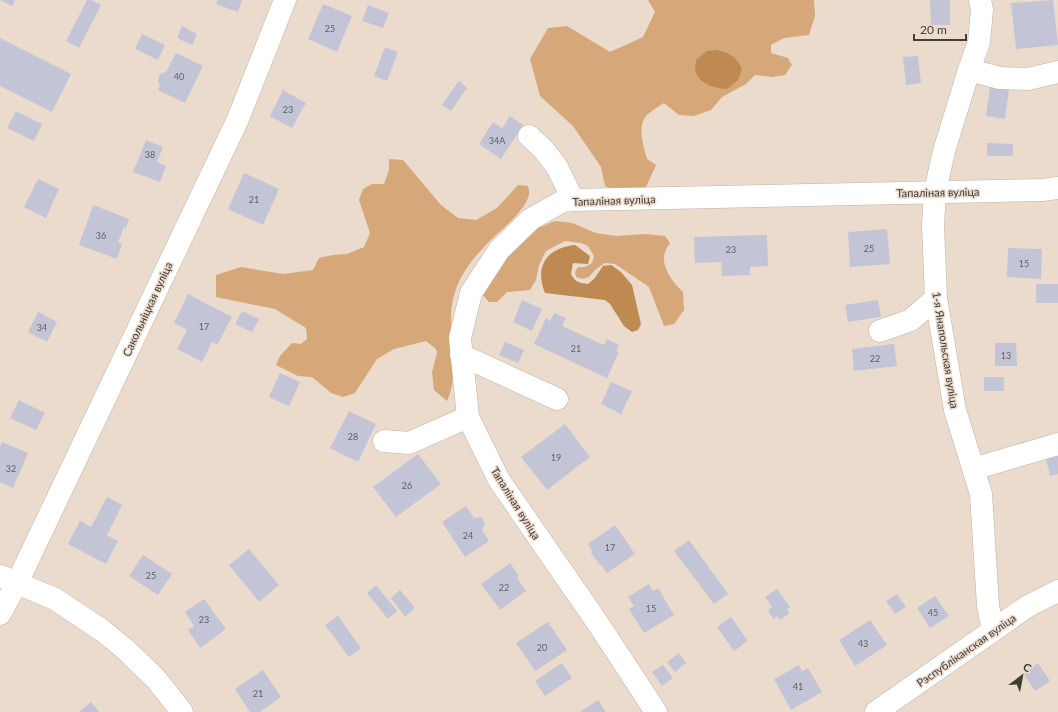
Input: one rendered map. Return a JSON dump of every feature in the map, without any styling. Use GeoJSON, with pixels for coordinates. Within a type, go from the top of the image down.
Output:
{"type":"FeatureCollection","features":[{"type":"Feature","properties":{"kind":"street","name":"Сакольніцкая вуліца"},"geometry":{"type":"LineString","coordinates":[[0,614],[9,580],[238,119],[285,0]]}},
{"type":"Feature","properties":{"kind":"street","name":"1-я Янапольская вуліца"},"geometry":{"type":"LineString","coordinates":[[980,0],[982,10],[979,42],[944,151],[935,192],[933,225],[936,298],[955,410],[981,494],[988,606],[993,630]]}},
{"type":"Feature","properties":{"kind":"street"},"geometry":{"type":"LineString","coordinates":[[969,70],[1000,78],[1028,79],[1058,72]]}},
{"type":"Feature","properties":{"kind":"street"},"geometry":{"type":"LineString","coordinates":[[528,136],[543,149],[557,167],[573,200]]}},
{"type":"Feature","properties":{"kind":"street","name":"Тапаліная вуліца"},"geometry":{"type":"LineString","coordinates":[[656,712],[599,625],[499,480],[468,417],[460,338],[471,293],[499,250],[531,219],[563,202],[573,200],[1042,190],[1058,188]]}},
{"type":"Feature","properties":{"kind":"street"},"geometry":{"type":"LineString","coordinates":[[880,331],[911,320],[936,298]]}},
{"type":"Feature","properties":{"kind":"street"},"geometry":{"type":"LineString","coordinates":[[461,355],[557,399]]}},
{"type":"Feature","properties":{"kind":"street"},"geometry":{"type":"LineString","coordinates":[[384,441],[409,443],[468,417]]}},
{"type":"Feature","properties":{"kind":"street"},"geometry":{"type":"LineString","coordinates":[[973,469],[1058,444]]}},
{"type":"Feature","properties":{"kind":"street"},"geometry":{"type":"LineString","coordinates":[[9,580],[55,599],[103,631],[125,649],[156,679],[182,712]]}},
{"type":"Feature","properties":{"kind":"street","name":"Рэспубліканская вуліца"},"geometry":{"type":"LineString","coordinates":[[876,712],[1028,606],[1058,591]]}},
{"type":"Feature","properties":{"kind":"shaded area"},"geometry":{"type":"Polygon","coordinates":[[[648,0],[814,0],[815,16],[809,35],[784,38],[771,45],[771,53],[788,58],[792,65],[785,75],[772,77],[755,75],[746,84],[722,97],[711,110],[694,116],[679,115],[664,103],[648,114],[642,124],[642,139],[647,159],[656,165],[645,189],[620,193],[605,186],[601,167],[573,126],[540,96],[530,59],[548,28],[567,26],[610,52],[643,37],[655,12],[648,0]]]}},
{"type":"Feature","properties":{"kind":"shaded area"},"geometry":{"type":"Polygon","coordinates":[[[717,50],[732,56],[738,61],[742,69],[738,80],[727,89],[714,87],[705,83],[695,72],[696,60],[707,51],[717,50]]]}},
{"type":"Feature","properties":{"kind":"shaded area"},"geometry":{"type":"Polygon","coordinates":[[[389,159],[403,160],[441,205],[458,218],[476,220],[497,208],[518,185],[528,186],[529,195],[522,208],[515,217],[485,245],[468,266],[459,281],[452,303],[451,331],[453,374],[447,401],[434,390],[432,372],[437,353],[436,349],[426,341],[394,349],[377,359],[355,393],[343,397],[331,393],[312,377],[298,376],[276,365],[280,356],[292,343],[301,344],[307,339],[306,328],[275,309],[216,297],[216,275],[241,267],[283,274],[313,270],[319,258],[347,254],[364,247],[370,233],[359,200],[363,189],[372,184],[384,184],[389,170],[389,159]]]}},
{"type":"Feature","properties":{"kind":"shaded area"},"geometry":{"type":"Polygon","coordinates":[[[555,221],[572,223],[596,233],[616,236],[645,234],[665,236],[670,243],[665,251],[664,263],[668,274],[683,292],[684,310],[674,324],[664,326],[649,287],[615,264],[605,263],[595,270],[589,277],[582,279],[576,277],[575,272],[578,267],[585,267],[592,263],[594,256],[588,246],[581,243],[565,241],[546,251],[539,265],[536,280],[530,290],[507,292],[497,302],[489,302],[483,295],[503,257],[536,229],[555,221]]]}},
{"type":"Feature","properties":{"kind":"shaded area"},"geometry":{"type":"Polygon","coordinates":[[[575,245],[590,256],[588,264],[573,263],[571,274],[580,283],[588,284],[594,279],[603,266],[611,265],[621,272],[632,285],[641,324],[638,330],[632,332],[624,326],[610,304],[605,300],[545,293],[541,275],[545,260],[550,254],[557,250],[575,245]]]}},
{"type":"Feature","properties":{"kind":"building"},"geometry":{"type":"Polygon","coordinates":[[[0,0],[15,0],[12,6],[0,0]]]}},
{"type":"Feature","properties":{"kind":"building"},"geometry":{"type":"Polygon","coordinates":[[[87,0],[91,0],[101,5],[79,48],[66,41],[87,0]]]}},
{"type":"Feature","properties":{"kind":"building"},"geometry":{"type":"Polygon","coordinates":[[[218,0],[242,0],[238,12],[216,4],[218,0]]]}},
{"type":"Feature","properties":{"kind":"building"},"geometry":{"type":"Polygon","coordinates":[[[930,0],[950,0],[950,25],[931,25],[930,0]]]}},
{"type":"Feature","properties":{"kind":"building"},"geometry":{"type":"Polygon","coordinates":[[[1053,0],[1058,45],[1016,49],[1011,3],[1053,0]]]}},
{"type":"Feature","properties":{"kind":"building"},"geometry":{"type":"Polygon","coordinates":[[[323,4],[352,16],[337,52],[308,39],[323,4]]]}},
{"type":"Feature","properties":{"kind":"building"},"geometry":{"type":"Polygon","coordinates":[[[368,5],[389,13],[383,28],[362,21],[368,5]]]}},
{"type":"Feature","properties":{"kind":"building"},"geometry":{"type":"Polygon","coordinates":[[[182,26],[197,34],[192,45],[177,38],[182,26]]]}},
{"type":"Feature","properties":{"kind":"building"},"geometry":{"type":"Polygon","coordinates":[[[142,34],[165,45],[158,60],[135,49],[142,34]]]}},
{"type":"Feature","properties":{"kind":"building"},"geometry":{"type":"Polygon","coordinates":[[[0,38],[71,74],[52,112],[0,86],[0,38]]]}},
{"type":"Feature","properties":{"kind":"building"},"geometry":{"type":"Polygon","coordinates":[[[385,47],[398,52],[387,81],[374,76],[385,47]]]}},
{"type":"Feature","properties":{"kind":"building"},"geometry":{"type":"Polygon","coordinates":[[[176,53],[203,66],[185,103],[158,90],[160,85],[158,82],[160,74],[166,72],[176,53]]]}},
{"type":"Feature","properties":{"kind":"building"},"geometry":{"type":"Polygon","coordinates":[[[918,56],[921,83],[906,85],[903,57],[918,56]]]}},
{"type":"Feature","properties":{"kind":"building"},"geometry":{"type":"Polygon","coordinates":[[[459,81],[467,88],[451,111],[442,105],[459,81]]]}},
{"type":"Feature","properties":{"kind":"building"},"geometry":{"type":"Polygon","coordinates":[[[990,87],[1009,90],[1005,119],[986,116],[990,87]]]}},
{"type":"Feature","properties":{"kind":"building"},"geometry":{"type":"Polygon","coordinates":[[[283,90],[306,103],[292,128],[270,116],[283,90]]]}},
{"type":"Feature","properties":{"kind":"building"},"geometry":{"type":"Polygon","coordinates":[[[16,111],[42,124],[34,141],[7,128],[16,111]]]}},
{"type":"Feature","properties":{"kind":"building"},"geometry":{"type":"Polygon","coordinates":[[[510,116],[523,125],[501,159],[479,144],[493,122],[502,128],[510,116]]]}},
{"type":"Feature","properties":{"kind":"building"},"geometry":{"type":"Polygon","coordinates":[[[146,140],[163,147],[157,162],[166,166],[160,182],[133,172],[146,140]]]}},
{"type":"Feature","properties":{"kind":"building"},"geometry":{"type":"Polygon","coordinates":[[[987,143],[1013,144],[1013,156],[987,156],[987,143]]]}},
{"type":"Feature","properties":{"kind":"building"},"geometry":{"type":"Polygon","coordinates":[[[244,173],[279,189],[263,225],[228,209],[244,173]]]}},
{"type":"Feature","properties":{"kind":"building"},"geometry":{"type":"Polygon","coordinates":[[[38,179],[59,189],[46,218],[24,207],[38,179]]]}},
{"type":"Feature","properties":{"kind":"building"},"geometry":{"type":"Polygon","coordinates":[[[93,205],[129,219],[118,242],[122,244],[117,259],[79,245],[93,205]]]}},
{"type":"Feature","properties":{"kind":"building"},"geometry":{"type":"Polygon","coordinates":[[[887,229],[890,264],[850,267],[848,232],[887,229]]]}},
{"type":"Feature","properties":{"kind":"building"},"geometry":{"type":"Polygon","coordinates":[[[767,235],[768,266],[750,267],[750,275],[722,276],[721,262],[695,263],[694,237],[767,235]]]}},
{"type":"Feature","properties":{"kind":"building"},"geometry":{"type":"Polygon","coordinates":[[[1008,248],[1042,249],[1041,279],[1007,277],[1008,248]]]}},
{"type":"Feature","properties":{"kind":"building"},"geometry":{"type":"Polygon","coordinates":[[[1036,284],[1058,284],[1058,303],[1036,303],[1036,284]]]}},
{"type":"Feature","properties":{"kind":"building"},"geometry":{"type":"Polygon","coordinates":[[[188,294],[232,317],[217,345],[212,342],[202,362],[177,349],[187,330],[174,323],[188,294]]]}},
{"type":"Feature","properties":{"kind":"building"},"geometry":{"type":"Polygon","coordinates":[[[522,300],[542,309],[532,331],[513,322],[522,300]]]}},
{"type":"Feature","properties":{"kind":"building"},"geometry":{"type":"Polygon","coordinates":[[[878,300],[881,317],[848,322],[845,305],[878,300]]]}},
{"type":"Feature","properties":{"kind":"building"},"geometry":{"type":"Polygon","coordinates":[[[242,311],[259,319],[252,332],[235,324],[242,311]]]}},
{"type":"Feature","properties":{"kind":"building"},"geometry":{"type":"Polygon","coordinates":[[[38,312],[57,322],[47,342],[28,332],[38,312]]]}},
{"type":"Feature","properties":{"kind":"building"},"geometry":{"type":"Polygon","coordinates":[[[554,313],[566,318],[562,326],[604,345],[607,339],[619,345],[616,351],[619,352],[607,378],[534,344],[546,318],[550,321],[554,313]]]}},
{"type":"Feature","properties":{"kind":"building"},"geometry":{"type":"Polygon","coordinates":[[[505,342],[524,350],[518,363],[499,355],[505,342]]]}},
{"type":"Feature","properties":{"kind":"building"},"geometry":{"type":"Polygon","coordinates":[[[995,343],[1016,343],[1017,366],[995,366],[995,343]]]}},
{"type":"Feature","properties":{"kind":"building"},"geometry":{"type":"Polygon","coordinates":[[[894,344],[897,366],[854,371],[852,349],[894,344]]]}},
{"type":"Feature","properties":{"kind":"building"},"geometry":{"type":"Polygon","coordinates":[[[280,373],[300,382],[289,406],[269,397],[280,373]]]}},
{"type":"Feature","properties":{"kind":"building"},"geometry":{"type":"Polygon","coordinates":[[[984,377],[1004,377],[1004,391],[984,391],[984,377]]]}},
{"type":"Feature","properties":{"kind":"building"},"geometry":{"type":"Polygon","coordinates":[[[611,382],[632,391],[621,414],[601,404],[611,382]]]}},
{"type":"Feature","properties":{"kind":"building"},"geometry":{"type":"Polygon","coordinates":[[[19,400],[45,413],[36,430],[10,418],[19,400]]]}},
{"type":"Feature","properties":{"kind":"building"},"geometry":{"type":"Polygon","coordinates":[[[349,411],[376,424],[358,462],[330,448],[349,411]]]}},
{"type":"Feature","properties":{"kind":"building"},"geometry":{"type":"Polygon","coordinates":[[[565,424],[590,457],[547,490],[521,457],[565,424]]]}},
{"type":"Feature","properties":{"kind":"building"},"geometry":{"type":"Polygon","coordinates":[[[2,442],[28,453],[13,488],[0,482],[0,447],[2,442]]]}},
{"type":"Feature","properties":{"kind":"building"},"geometry":{"type":"Polygon","coordinates":[[[1058,452],[1058,474],[1050,476],[1045,455],[1058,452]]]}},
{"type":"Feature","properties":{"kind":"building"},"geometry":{"type":"Polygon","coordinates":[[[418,454],[441,484],[396,517],[373,487],[418,454]]]}},
{"type":"Feature","properties":{"kind":"building"},"geometry":{"type":"Polygon","coordinates":[[[107,497],[122,505],[107,535],[118,541],[106,564],[68,544],[80,521],[91,527],[107,497]]]}},
{"type":"Feature","properties":{"kind":"building"},"geometry":{"type":"Polygon","coordinates":[[[466,506],[474,518],[481,517],[485,524],[482,530],[489,541],[465,557],[442,522],[466,506]]]}},
{"type":"Feature","properties":{"kind":"building"},"geometry":{"type":"Polygon","coordinates":[[[615,525],[635,554],[607,573],[591,553],[592,551],[588,544],[615,525]]]}},
{"type":"Feature","properties":{"kind":"building"},"geometry":{"type":"Polygon","coordinates":[[[689,540],[728,594],[714,604],[674,551],[689,540]]]}},
{"type":"Feature","properties":{"kind":"building"},"geometry":{"type":"Polygon","coordinates":[[[249,549],[279,585],[259,602],[229,565],[249,549]]]}},
{"type":"Feature","properties":{"kind":"building"},"geometry":{"type":"Polygon","coordinates":[[[143,555],[172,574],[158,595],[129,576],[143,555]]]}},
{"type":"Feature","properties":{"kind":"building"},"geometry":{"type":"Polygon","coordinates":[[[510,563],[519,576],[517,578],[526,591],[500,610],[481,584],[510,563]]]}},
{"type":"Feature","properties":{"kind":"building"},"geometry":{"type":"Polygon","coordinates":[[[649,584],[653,591],[658,588],[674,615],[644,633],[629,609],[634,606],[628,597],[649,584]]]}},
{"type":"Feature","properties":{"kind":"building"},"geometry":{"type":"Polygon","coordinates":[[[376,585],[397,611],[388,619],[367,593],[376,585]]]}},
{"type":"Feature","properties":{"kind":"building"},"geometry":{"type":"Polygon","coordinates":[[[777,589],[790,607],[787,609],[790,613],[780,620],[777,616],[773,619],[768,610],[772,607],[765,597],[777,589]]]}},
{"type":"Feature","properties":{"kind":"building"},"geometry":{"type":"Polygon","coordinates":[[[400,590],[415,608],[405,617],[391,598],[400,590]]]}},
{"type":"Feature","properties":{"kind":"building"},"geometry":{"type":"Polygon","coordinates":[[[897,594],[906,607],[895,614],[886,601],[897,594]]]}},
{"type":"Feature","properties":{"kind":"building"},"geometry":{"type":"Polygon","coordinates":[[[935,596],[949,616],[930,628],[917,608],[935,596]]]}},
{"type":"Feature","properties":{"kind":"building"},"geometry":{"type":"Polygon","coordinates":[[[204,599],[226,629],[200,648],[188,630],[194,626],[185,612],[204,599]]]}},
{"type":"Feature","properties":{"kind":"building"},"geometry":{"type":"Polygon","coordinates":[[[338,616],[361,648],[349,657],[325,625],[338,616]]]}},
{"type":"Feature","properties":{"kind":"building"},"geometry":{"type":"Polygon","coordinates":[[[731,617],[748,641],[734,651],[717,627],[731,617]]]}},
{"type":"Feature","properties":{"kind":"building"},"geometry":{"type":"Polygon","coordinates":[[[870,620],[887,645],[855,666],[839,640],[870,620]]]}},
{"type":"Feature","properties":{"kind":"building"},"geometry":{"type":"Polygon","coordinates":[[[548,622],[567,650],[535,671],[516,643],[548,622]]]}},
{"type":"Feature","properties":{"kind":"building"},"geometry":{"type":"Polygon","coordinates":[[[679,653],[686,663],[675,672],[667,662],[679,653]]]}},
{"type":"Feature","properties":{"kind":"building"},"geometry":{"type":"Polygon","coordinates":[[[562,663],[572,678],[545,696],[535,681],[562,663]]]}},
{"type":"Feature","properties":{"kind":"building"},"geometry":{"type":"Polygon","coordinates":[[[1038,663],[1050,681],[1035,691],[1023,673],[1038,663]]]}},
{"type":"Feature","properties":{"kind":"building"},"geometry":{"type":"Polygon","coordinates":[[[663,665],[673,678],[662,686],[652,672],[663,665]]]}},
{"type":"Feature","properties":{"kind":"building"},"geometry":{"type":"Polygon","coordinates":[[[799,665],[802,671],[808,668],[822,692],[791,710],[774,679],[799,665]]]}},
{"type":"Feature","properties":{"kind":"building"},"geometry":{"type":"Polygon","coordinates":[[[263,670],[281,697],[260,712],[250,712],[235,689],[263,670]]]}},
{"type":"Feature","properties":{"kind":"building"},"geometry":{"type":"Polygon","coordinates":[[[598,700],[606,712],[580,712],[598,700]]]}},
{"type":"Feature","properties":{"kind":"building"},"geometry":{"type":"Polygon","coordinates":[[[91,702],[99,712],[79,712],[91,702]]]}}]}
